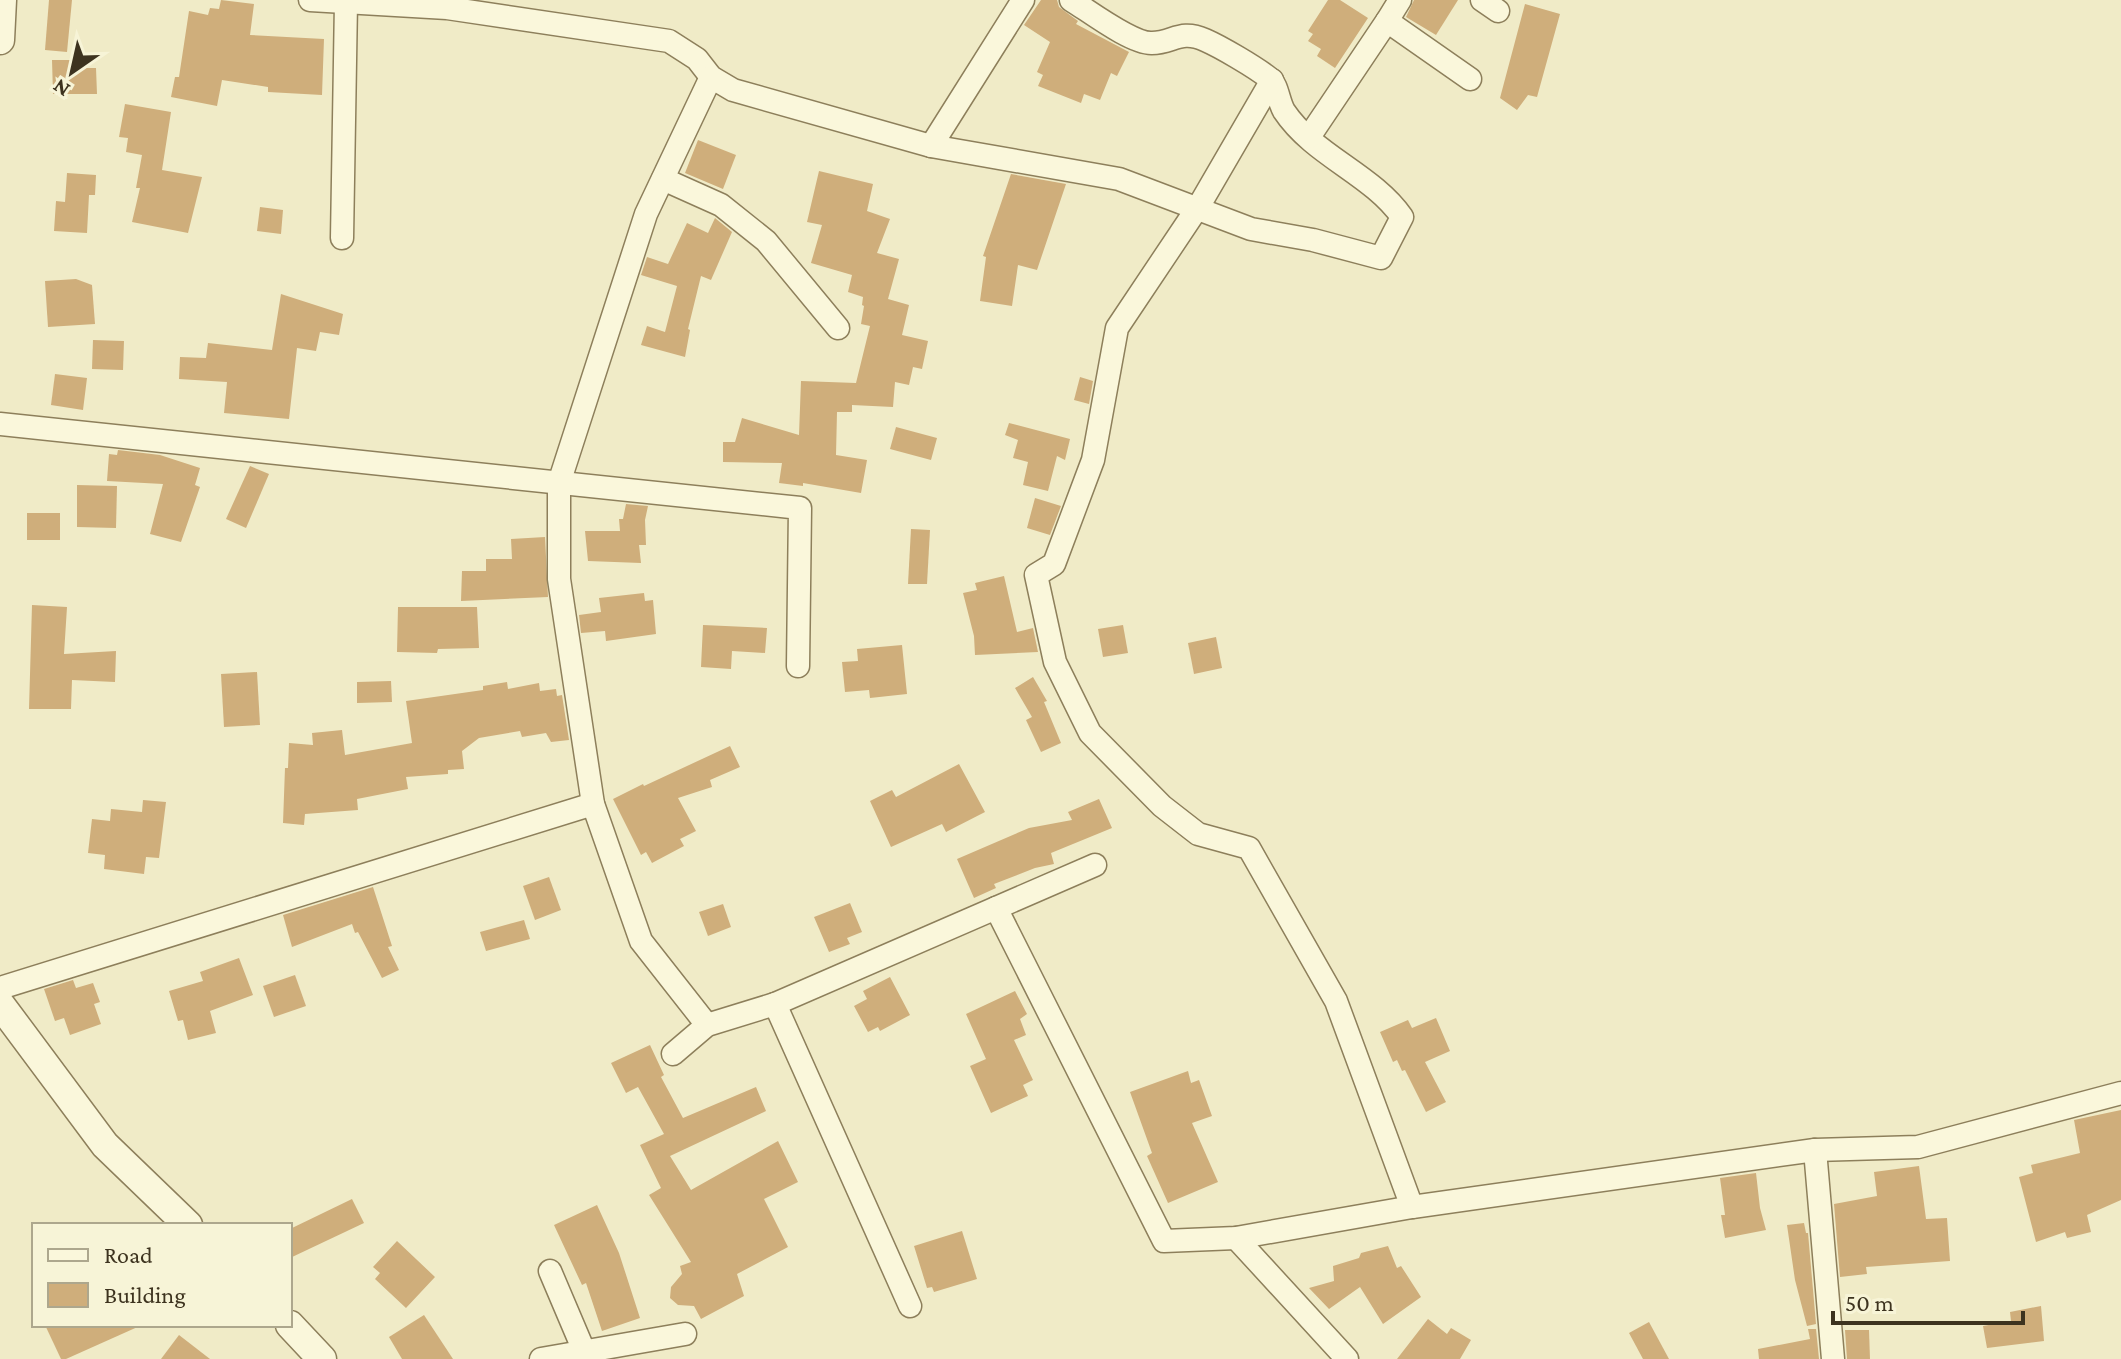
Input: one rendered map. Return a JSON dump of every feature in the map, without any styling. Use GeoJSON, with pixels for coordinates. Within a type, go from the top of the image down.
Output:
{"type":"FeatureCollection","features":[{"type":"Feature","properties":{"kind":"street"},"geometry":{"type":"LineString","coordinates":[[0,40],[2,0]]}},
{"type":"Feature","properties":{"kind":"street"},"geometry":{"type":"LineString","coordinates":[[310,0],[449,4],[669,41],[697,59],[711,77],[733,90],[931,146],[1119,179],[1251,229],[1313,240],[1381,258],[1402,217],[1391,200],[1326,154],[1309,137],[1284,110],[1272,80],[1204,39],[1180,35],[1151,44],[1129,36],[1071,0]]}},
{"type":"Feature","properties":{"kind":"street"},"geometry":{"type":"LineString","coordinates":[[931,146],[1023,0]]}},
{"type":"Feature","properties":{"kind":"street"},"geometry":{"type":"LineString","coordinates":[[1309,137],[1400,0]]}},
{"type":"Feature","properties":{"kind":"street"},"geometry":{"type":"LineString","coordinates":[[342,238],[346,2]]}},
{"type":"Feature","properties":{"kind":"street"},"geometry":{"type":"LineString","coordinates":[[1387,21],[1470,79]]}},
{"type":"Feature","properties":{"kind":"street"},"geometry":{"type":"LineString","coordinates":[[707,1025],[641,941],[593,804],[559,579],[559,483],[646,214],[711,77]]}},
{"type":"Feature","properties":{"kind":"street"},"geometry":{"type":"LineString","coordinates":[[1272,80],[1197,208],[1117,328],[1093,460],[1054,564],[1036,575],[1055,662],[1090,733],[1162,806],[1198,834],[1249,848],[1336,1001],[1412,1207]]}},
{"type":"Feature","properties":{"kind":"street"},"geometry":{"type":"LineString","coordinates":[[663,179],[721,205],[766,241],[838,328]]}},
{"type":"Feature","properties":{"kind":"street"},"geometry":{"type":"LineString","coordinates":[[0,424],[800,508],[798,666]]}},
{"type":"Feature","properties":{"kind":"street"},"geometry":{"type":"LineString","coordinates":[[0,988],[593,804]]}},
{"type":"Feature","properties":{"kind":"street"},"geometry":{"type":"LineString","coordinates":[[673,1054],[707,1025],[775,1004],[1095,865]]}},
{"type":"Feature","properties":{"kind":"street"},"geometry":{"type":"LineString","coordinates":[[996,908],[1164,1241],[1236,1238],[1412,1207],[1815,1150],[1918,1147],[2121,1093]]}},
{"type":"Feature","properties":{"kind":"street"},"geometry":{"type":"LineString","coordinates":[[0,1004],[105,1145],[186,1223]]}},
{"type":"Feature","properties":{"kind":"street"},"geometry":{"type":"LineString","coordinates":[[775,1004],[910,1306]]}},
{"type":"Feature","properties":{"kind":"street"},"geometry":{"type":"LineString","coordinates":[[1815,1150],[1833,1359]]}},
{"type":"Feature","properties":{"kind":"street"},"geometry":{"type":"LineString","coordinates":[[1236,1238],[1347,1359]]}},
{"type":"Feature","properties":{"kind":"street"},"geometry":{"type":"LineString","coordinates":[[550,1271],[584,1351]]}},
{"type":"Feature","properties":{"kind":"street"},"geometry":{"type":"LineString","coordinates":[[292,1327],[322,1359]]}},
{"type":"Feature","properties":{"kind":"street"},"geometry":{"type":"LineString","coordinates":[[541,1359],[685,1334]]}},
{"type":"Feature","properties":{"kind":"building"},"geometry":{"type":"Polygon","coordinates":[[[49,0],[72,0],[67,52],[45,50],[49,0]]]}},
{"type":"Feature","properties":{"kind":"building"},"geometry":{"type":"Polygon","coordinates":[[[221,0],[254,4],[250,35],[324,39],[322,95],[268,92],[268,87],[222,80],[217,106],[171,97],[175,77],[179,77],[189,11],[208,15],[210,8],[219,9],[221,0]]]}},
{"type":"Feature","properties":{"kind":"building"},"geometry":{"type":"Polygon","coordinates":[[[1041,0],[1057,0],[1059,7],[1078,21],[1076,24],[1129,52],[1117,76],[1111,73],[1100,100],[1084,94],[1081,103],[1038,86],[1043,75],[1037,72],[1050,42],[1024,25],[1041,0]]]}},
{"type":"Feature","properties":{"kind":"building"},"geometry":{"type":"Polygon","coordinates":[[[1328,0],[1340,0],[1368,18],[1335,68],[1317,56],[1321,49],[1308,41],[1313,34],[1308,31],[1328,0]]]}},
{"type":"Feature","properties":{"kind":"building"},"geometry":{"type":"Polygon","coordinates":[[[1414,0],[1458,0],[1436,35],[1406,17],[1414,0]]]}},
{"type":"Feature","properties":{"kind":"building"},"geometry":{"type":"Polygon","coordinates":[[[1525,4],[1560,14],[1537,97],[1528,95],[1517,110],[1500,98],[1525,4]]]}},
{"type":"Feature","properties":{"kind":"building"},"geometry":{"type":"Polygon","coordinates":[[[52,60],[74,60],[77,68],[96,68],[97,94],[53,94],[52,60]]]}},
{"type":"Feature","properties":{"kind":"building"},"geometry":{"type":"Polygon","coordinates":[[[125,104],[171,112],[162,170],[202,177],[188,233],[132,222],[140,188],[136,188],[142,155],[126,152],[128,138],[119,137],[125,104]]]}},
{"type":"Feature","properties":{"kind":"building"},"geometry":{"type":"Polygon","coordinates":[[[698,140],[736,155],[723,189],[685,173],[698,140]]]}},
{"type":"Feature","properties":{"kind":"building"},"geometry":{"type":"Polygon","coordinates":[[[819,171],[873,184],[867,211],[890,219],[877,253],[899,259],[888,299],[909,305],[902,335],[928,341],[922,369],[913,367],[909,385],[895,382],[893,407],[852,405],[852,412],[837,412],[836,455],[867,460],[861,493],[803,483],[803,486],[779,483],[782,463],[723,462],[723,442],[735,442],[742,418],[799,435],[801,381],[856,383],[870,326],[861,324],[863,297],[848,292],[852,275],[811,263],[822,225],[807,222],[819,171]]]}},
{"type":"Feature","properties":{"kind":"building"},"geometry":{"type":"Polygon","coordinates":[[[67,173],[96,175],[95,195],[89,195],[87,233],[54,231],[56,201],[65,202],[67,173]]]}},
{"type":"Feature","properties":{"kind":"building"},"geometry":{"type":"Polygon","coordinates":[[[1011,174],[1066,184],[1037,270],[1018,265],[1012,306],[980,301],[986,257],[983,256],[1011,174]]]}},
{"type":"Feature","properties":{"kind":"building"},"geometry":{"type":"Polygon","coordinates":[[[260,207],[283,210],[281,234],[257,231],[260,207]]]}},
{"type":"Feature","properties":{"kind":"building"},"geometry":{"type":"Polygon","coordinates":[[[715,218],[732,232],[711,280],[701,276],[688,329],[685,357],[641,345],[647,326],[665,332],[677,286],[641,275],[647,257],[668,264],[687,223],[708,233],[715,218]]]}},
{"type":"Feature","properties":{"kind":"building"},"geometry":{"type":"Polygon","coordinates":[[[76,279],[92,285],[95,324],[48,327],[45,281],[76,279]]]}},
{"type":"Feature","properties":{"kind":"building"},"geometry":{"type":"Polygon","coordinates":[[[281,294],[343,314],[339,335],[320,332],[316,351],[297,348],[289,419],[224,413],[227,382],[179,379],[180,357],[206,358],[208,343],[272,350],[281,294]]]}},
{"type":"Feature","properties":{"kind":"building"},"geometry":{"type":"Polygon","coordinates":[[[93,340],[124,341],[123,370],[92,369],[93,340]]]}},
{"type":"Feature","properties":{"kind":"building"},"geometry":{"type":"Polygon","coordinates":[[[55,374],[87,378],[83,410],[51,405],[55,374]]]}},
{"type":"Feature","properties":{"kind":"building"},"geometry":{"type":"Polygon","coordinates":[[[1080,377],[1093,381],[1089,404],[1074,400],[1080,377]]]}},
{"type":"Feature","properties":{"kind":"building"},"geometry":{"type":"Polygon","coordinates":[[[1009,423],[1070,439],[1065,460],[1057,456],[1048,491],[1023,485],[1028,462],[1013,458],[1018,440],[1005,435],[1009,423]]]}},
{"type":"Feature","properties":{"kind":"building"},"geometry":{"type":"Polygon","coordinates":[[[896,427],[937,438],[931,460],[890,449],[896,427]]]}},
{"type":"Feature","properties":{"kind":"building"},"geometry":{"type":"Polygon","coordinates":[[[118,450],[160,455],[200,468],[195,485],[200,487],[181,542],[150,534],[163,484],[107,481],[109,454],[117,455],[118,450]]]}},
{"type":"Feature","properties":{"kind":"building"},"geometry":{"type":"Polygon","coordinates":[[[250,466],[269,474],[246,528],[226,519],[250,466]]]}},
{"type":"Feature","properties":{"kind":"building"},"geometry":{"type":"Polygon","coordinates":[[[77,485],[117,486],[116,528],[77,527],[77,485]]]}},
{"type":"Feature","properties":{"kind":"building"},"geometry":{"type":"Polygon","coordinates":[[[1035,498],[1061,506],[1050,535],[1027,528],[1035,498]]]}},
{"type":"Feature","properties":{"kind":"building"},"geometry":{"type":"Polygon","coordinates":[[[626,504],[648,506],[646,545],[639,545],[641,563],[588,561],[585,531],[620,531],[619,519],[623,519],[626,504]]]}},
{"type":"Feature","properties":{"kind":"building"},"geometry":{"type":"Polygon","coordinates":[[[27,513],[60,513],[60,540],[27,540],[27,513]]]}},
{"type":"Feature","properties":{"kind":"building"},"geometry":{"type":"Polygon","coordinates":[[[911,529],[930,530],[927,584],[908,584],[911,529]]]}},
{"type":"Feature","properties":{"kind":"building"},"geometry":{"type":"Polygon","coordinates":[[[545,537],[548,597],[461,601],[462,571],[486,571],[486,559],[512,559],[511,539],[545,537]]]}},
{"type":"Feature","properties":{"kind":"building"},"geometry":{"type":"Polygon","coordinates":[[[1004,576],[1017,632],[1033,628],[1038,652],[975,655],[974,636],[963,593],[977,590],[975,583],[1004,576]]]}},
{"type":"Feature","properties":{"kind":"building"},"geometry":{"type":"Polygon","coordinates":[[[644,593],[645,601],[653,600],[656,634],[606,641],[605,631],[581,633],[579,615],[601,612],[599,598],[644,593]]]}},
{"type":"Feature","properties":{"kind":"building"},"geometry":{"type":"Polygon","coordinates":[[[32,605],[67,607],[64,654],[116,651],[115,682],[72,680],[71,709],[29,709],[32,605]]]}},
{"type":"Feature","properties":{"kind":"building"},"geometry":{"type":"Polygon","coordinates":[[[398,607],[477,607],[479,648],[438,649],[437,653],[397,652],[398,607]]]}},
{"type":"Feature","properties":{"kind":"building"},"geometry":{"type":"Polygon","coordinates":[[[703,625],[767,628],[765,653],[732,651],[731,669],[701,667],[703,625]]]}},
{"type":"Feature","properties":{"kind":"building"},"geometry":{"type":"Polygon","coordinates":[[[1123,625],[1128,653],[1103,657],[1098,629],[1123,625]]]}},
{"type":"Feature","properties":{"kind":"building"},"geometry":{"type":"Polygon","coordinates":[[[1216,637],[1222,668],[1194,674],[1188,643],[1216,637]]]}},
{"type":"Feature","properties":{"kind":"building"},"geometry":{"type":"Polygon","coordinates":[[[902,645],[907,694],[870,698],[869,690],[845,692],[842,662],[858,661],[857,649],[902,645]]]}},
{"type":"Feature","properties":{"kind":"building"},"geometry":{"type":"Polygon","coordinates":[[[257,672],[260,725],[224,727],[221,674],[257,672]]]}},
{"type":"Feature","properties":{"kind":"building"},"geometry":{"type":"Polygon","coordinates":[[[1033,677],[1047,701],[1044,702],[1061,743],[1041,752],[1026,720],[1032,717],[1015,688],[1033,677]]]}},
{"type":"Feature","properties":{"kind":"building"},"geometry":{"type":"Polygon","coordinates":[[[391,681],[392,702],[357,703],[357,682],[391,681]]]}},
{"type":"Feature","properties":{"kind":"building"},"geometry":{"type":"Polygon","coordinates":[[[507,682],[508,689],[539,683],[540,691],[556,689],[557,696],[562,695],[569,740],[551,742],[546,733],[522,737],[520,731],[479,738],[462,751],[464,769],[448,770],[448,774],[406,777],[408,789],[357,799],[358,810],[305,814],[304,825],[283,823],[289,743],[313,745],[312,733],[342,730],[345,755],[412,743],[406,701],[483,690],[483,686],[507,682]]]}},
{"type":"Feature","properties":{"kind":"building"},"geometry":{"type":"Polygon","coordinates":[[[730,746],[740,767],[710,780],[712,787],[678,798],[696,831],[680,839],[684,846],[652,863],[646,852],[641,855],[613,799],[730,746]]]}},
{"type":"Feature","properties":{"kind":"building"},"geometry":{"type":"Polygon","coordinates":[[[959,764],[985,812],[946,832],[942,824],[891,847],[870,801],[892,790],[896,797],[959,764]]]}},
{"type":"Feature","properties":{"kind":"building"},"geometry":{"type":"Polygon","coordinates":[[[1099,799],[1112,828],[1051,853],[1054,864],[994,884],[996,888],[974,898],[957,859],[1029,828],[1072,820],[1068,812],[1099,799]]]}},
{"type":"Feature","properties":{"kind":"building"},"geometry":{"type":"Polygon","coordinates":[[[143,800],[166,802],[159,858],[146,857],[144,874],[104,869],[105,855],[88,853],[92,819],[110,821],[111,809],[142,812],[143,800]]]}},
{"type":"Feature","properties":{"kind":"building"},"geometry":{"type":"Polygon","coordinates":[[[549,877],[561,910],[535,920],[523,886],[549,877]]]}},
{"type":"Feature","properties":{"kind":"building"},"geometry":{"type":"Polygon","coordinates":[[[373,887],[392,946],[388,947],[399,970],[382,978],[352,924],[292,947],[283,915],[373,887]]]}},
{"type":"Feature","properties":{"kind":"building"},"geometry":{"type":"Polygon","coordinates":[[[850,903],[862,932],[847,938],[850,944],[829,952],[814,917],[850,903]]]}},
{"type":"Feature","properties":{"kind":"building"},"geometry":{"type":"Polygon","coordinates":[[[723,904],[731,927],[708,936],[699,912],[723,904]]]}},
{"type":"Feature","properties":{"kind":"building"},"geometry":{"type":"Polygon","coordinates":[[[524,920],[530,939],[486,951],[480,932],[524,920]]]}},
{"type":"Feature","properties":{"kind":"building"},"geometry":{"type":"Polygon","coordinates":[[[239,958],[253,995],[210,1011],[216,1033],[188,1040],[183,1020],[178,1021],[169,991],[203,981],[200,972],[239,958]]]}},
{"type":"Feature","properties":{"kind":"building"},"geometry":{"type":"Polygon","coordinates":[[[295,975],[306,1006],[274,1017],[263,986],[295,975]]]}},
{"type":"Feature","properties":{"kind":"building"},"geometry":{"type":"Polygon","coordinates":[[[890,977],[910,1015],[880,1031],[878,1027],[868,1032],[854,1006],[867,999],[863,991],[890,977]]]}},
{"type":"Feature","properties":{"kind":"building"},"geometry":{"type":"Polygon","coordinates":[[[73,980],[76,988],[93,983],[100,1002],[94,1004],[101,1024],[70,1035],[64,1018],[55,1021],[44,989],[73,980]]]}},
{"type":"Feature","properties":{"kind":"building"},"geometry":{"type":"Polygon","coordinates":[[[1015,991],[1027,1014],[1020,1019],[1026,1035],[1014,1040],[1033,1080],[1023,1085],[1028,1096],[991,1113],[970,1066],[986,1059],[966,1014],[1015,991]]]}},
{"type":"Feature","properties":{"kind":"building"},"geometry":{"type":"Polygon","coordinates":[[[1436,1018],[1450,1051],[1425,1062],[1446,1102],[1426,1112],[1405,1070],[1402,1071],[1397,1060],[1393,1062],[1380,1032],[1408,1020],[1412,1028],[1436,1018]]]}},
{"type":"Feature","properties":{"kind":"building"},"geometry":{"type":"Polygon","coordinates":[[[650,1045],[664,1075],[661,1077],[683,1118],[756,1087],[766,1111],[670,1156],[691,1190],[778,1141],[798,1182],[764,1199],[788,1247],[737,1274],[744,1296],[701,1319],[694,1306],[678,1305],[670,1298],[671,1287],[682,1274],[680,1266],[691,1262],[649,1195],[661,1188],[640,1145],[664,1134],[638,1087],[626,1093],[611,1063],[650,1045]]]}},
{"type":"Feature","properties":{"kind":"building"},"geometry":{"type":"Polygon","coordinates":[[[1188,1071],[1191,1083],[1199,1080],[1212,1116],[1192,1123],[1218,1182],[1168,1203],[1147,1156],[1152,1153],[1130,1092],[1188,1071]]]}},
{"type":"Feature","properties":{"kind":"building"},"geometry":{"type":"Polygon","coordinates":[[[2121,1110],[2121,1200],[2087,1215],[2091,1232],[2067,1238],[2065,1232],[2036,1242],[2019,1177],[2033,1173],[2031,1165],[2080,1153],[2074,1120],[2121,1110]]]}},
{"type":"Feature","properties":{"kind":"building"},"geometry":{"type":"Polygon","coordinates":[[[1919,1166],[1926,1219],[1947,1218],[1950,1261],[1866,1267],[1867,1274],[1840,1277],[1834,1204],[1877,1196],[1874,1172],[1919,1166]]]}},
{"type":"Feature","properties":{"kind":"building"},"geometry":{"type":"Polygon","coordinates":[[[1756,1173],[1766,1230],[1725,1238],[1720,1178],[1756,1173]]]}},
{"type":"Feature","properties":{"kind":"building"},"geometry":{"type":"Polygon","coordinates":[[[352,1199],[364,1223],[292,1257],[292,1228],[352,1199]]]}},
{"type":"Feature","properties":{"kind":"building"},"geometry":{"type":"Polygon","coordinates":[[[597,1205],[619,1253],[640,1318],[602,1331],[586,1283],[582,1285],[554,1225],[597,1205]]]}},
{"type":"Feature","properties":{"kind":"building"},"geometry":{"type":"Polygon","coordinates":[[[1804,1223],[1808,1233],[1816,1324],[1807,1326],[1795,1280],[1787,1225],[1804,1223]]]}},
{"type":"Feature","properties":{"kind":"building"},"geometry":{"type":"Polygon","coordinates":[[[962,1231],[977,1279],[934,1292],[932,1287],[927,1288],[914,1246],[962,1231]]]}},
{"type":"Feature","properties":{"kind":"building"},"geometry":{"type":"Polygon","coordinates":[[[397,1241],[435,1277],[406,1308],[375,1279],[380,1273],[373,1267],[397,1241]]]}},
{"type":"Feature","properties":{"kind":"building"},"geometry":{"type":"Polygon","coordinates":[[[1388,1246],[1397,1268],[1401,1266],[1421,1297],[1383,1324],[1360,1287],[1329,1309],[1309,1288],[1334,1281],[1333,1266],[1359,1258],[1361,1253],[1388,1246]]]}},
{"type":"Feature","properties":{"kind":"building"},"geometry":{"type":"Polygon","coordinates":[[[2041,1306],[2044,1341],[1987,1348],[1983,1326],[2011,1321],[2010,1312],[2041,1306]]]}},
{"type":"Feature","properties":{"kind":"building"},"geometry":{"type":"Polygon","coordinates":[[[424,1315],[453,1359],[402,1359],[389,1337],[424,1315]]]}},
{"type":"Feature","properties":{"kind":"building"},"geometry":{"type":"Polygon","coordinates":[[[1428,1319],[1447,1334],[1451,1328],[1471,1340],[1460,1359],[1397,1359],[1428,1319]]]}},
{"type":"Feature","properties":{"kind":"building"},"geometry":{"type":"Polygon","coordinates":[[[1649,1322],[1669,1359],[1643,1359],[1629,1333],[1649,1322]]]}},
{"type":"Feature","properties":{"kind":"building"},"geometry":{"type":"Polygon","coordinates":[[[46,1327],[138,1327],[66,1359],[61,1359],[46,1327]]]}},
{"type":"Feature","properties":{"kind":"building"},"geometry":{"type":"Polygon","coordinates":[[[1808,1329],[1816,1329],[1819,1359],[1759,1359],[1758,1349],[1810,1339],[1808,1329]]]}},
{"type":"Feature","properties":{"kind":"building"},"geometry":{"type":"Polygon","coordinates":[[[1845,1330],[1869,1330],[1870,1359],[1847,1359],[1845,1330]]]}},
{"type":"Feature","properties":{"kind":"building"},"geometry":{"type":"Polygon","coordinates":[[[179,1335],[210,1359],[161,1359],[179,1335]]]}}]}
